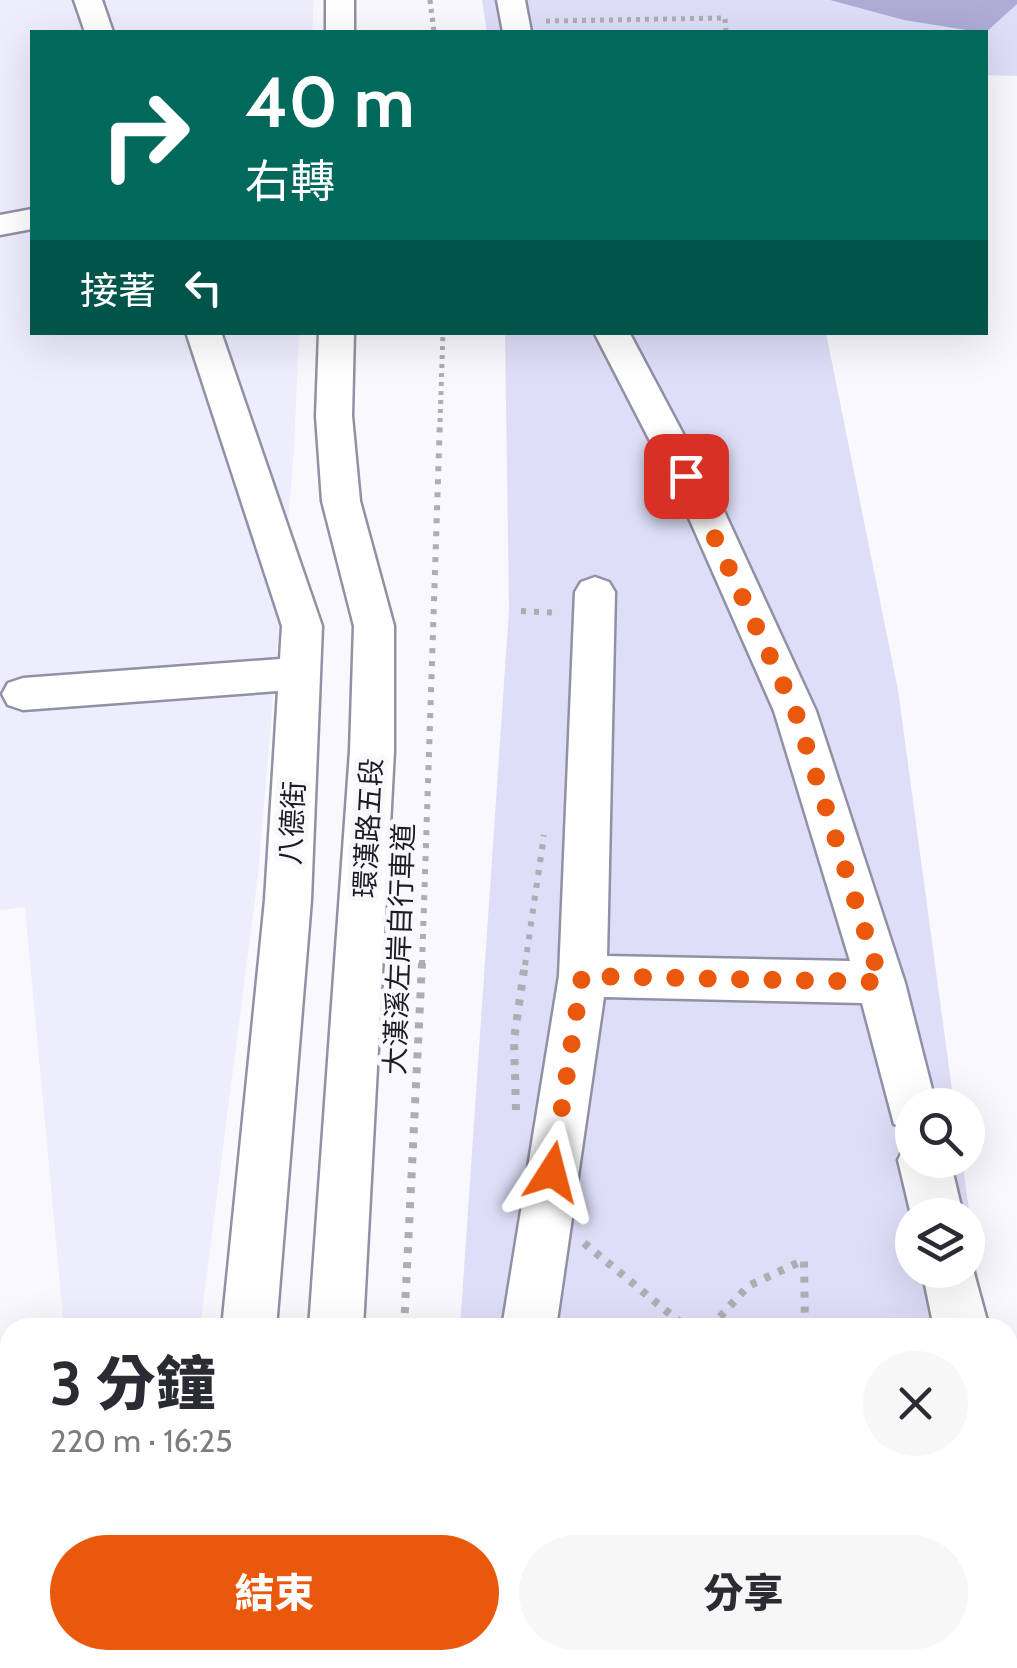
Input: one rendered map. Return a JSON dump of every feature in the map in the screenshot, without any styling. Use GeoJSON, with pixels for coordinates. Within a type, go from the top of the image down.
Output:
{"type":"FeatureCollection","features":[{"type":"Feature","properties":{"kind":"street"},"geometry":{"type":"LineString","coordinates":[[88,0],[98,30]]}},
{"type":"Feature","properties":{"kind":"street"},"geometry":{"type":"LineString","coordinates":[[340,0],[340,30]]}},
{"type":"Feature","properties":{"kind":"street"},"geometry":{"type":"LineString","coordinates":[[511,0],[528,27]]}},
{"type":"Feature","properties":{"kind":"street"},"geometry":{"type":"LineString","coordinates":[[0,226],[30,220]]}},
{"type":"Feature","properties":{"kind":"street","name":"八德街"},"geometry":{"type":"LineString","coordinates":[[203,335],[302,626],[288,900],[251,1318]]}},
{"type":"Feature","properties":{"kind":"street","name":"環漢路五段"},"geometry":{"type":"LineString","coordinates":[[337,335],[334,416],[341,502],[374,626],[372,751],[337,1318]]}},
{"type":"Feature","properties":{"kind":"street"},"geometry":{"type":"LineString","coordinates":[[613,335],[704,509],[795,710],[881,982],[907,1088]]}},
{"type":"Feature","properties":{"kind":"street"},"geometry":{"type":"LineString","coordinates":[[530,1318],[582,976],[596,592]]}},
{"type":"Feature","properties":{"kind":"street"},"geometry":{"type":"LineString","coordinates":[[23,694],[300,674]]}},
{"type":"Feature","properties":{"kind":"street"},"geometry":{"type":"LineString","coordinates":[[582,976],[881,982]]}},
{"type":"Feature","properties":{"kind":"street"},"geometry":{"type":"LineString","coordinates":[[953,1288],[960,1318]]}},
{"type":"Feature","properties":{"kind":"path"},"geometry":{"type":"LineString","coordinates":[[430,0],[434,30]]}},
{"type":"Feature","properties":{"kind":"path"},"geometry":{"type":"LineString","coordinates":[[528,27],[725,18],[726,30]]}},
{"type":"Feature","properties":{"kind":"path","name":"大漢溪左岸自行車道"},"geometry":{"type":"LineString","coordinates":[[405,1318],[419,1052],[443,335]]}},
{"type":"Feature","properties":{"kind":"path"},"geometry":{"type":"LineString","coordinates":[[517,1128],[514,1039],[544,830]]}},
{"type":"Feature","properties":{"kind":"path"},"geometry":{"type":"LineString","coordinates":[[546,1212],[675,1318]]}},
{"type":"Feature","properties":{"kind":"path"},"geometry":{"type":"LineString","coordinates":[[719,1318],[748,1286],[804,1260],[805,1318]]}},
{"type":"Feature","properties":{"kind":"shaded area"},"geometry":{"type":"Polygon","coordinates":[[[0,0],[314,0],[312,30],[30,30],[30,335],[299,335],[294,450],[258,875],[201,1318],[63,1318],[25,907],[0,910],[0,0]]]}},
{"type":"Feature","properties":{"kind":"shaded area"},"geometry":{"type":"Polygon","coordinates":[[[482,0],[1017,0],[1017,76],[988,75],[988,30],[487,30],[482,0]]]}},
{"type":"Feature","properties":{"kind":"shaded area"},"geometry":{"type":"Polygon","coordinates":[[[830,0],[1017,0],[988,30],[904,20],[830,0]]]}},
{"type":"Feature","properties":{"kind":"shaded area"},"geometry":{"type":"Polygon","coordinates":[[[505,335],[826,335],[898,690],[952,1088],[895,1088],[895,1178],[964,1178],[967,1198],[895,1198],[895,1288],[980,1288],[984,1318],[461,1318],[509,610],[505,335]]]}},
{"type":"Feature","properties":{"kind":"route"},"geometry":{"type":"LineString","coordinates":[[552,1172],[582,976],[881,982],[795,710],[686,476]]}}]}
